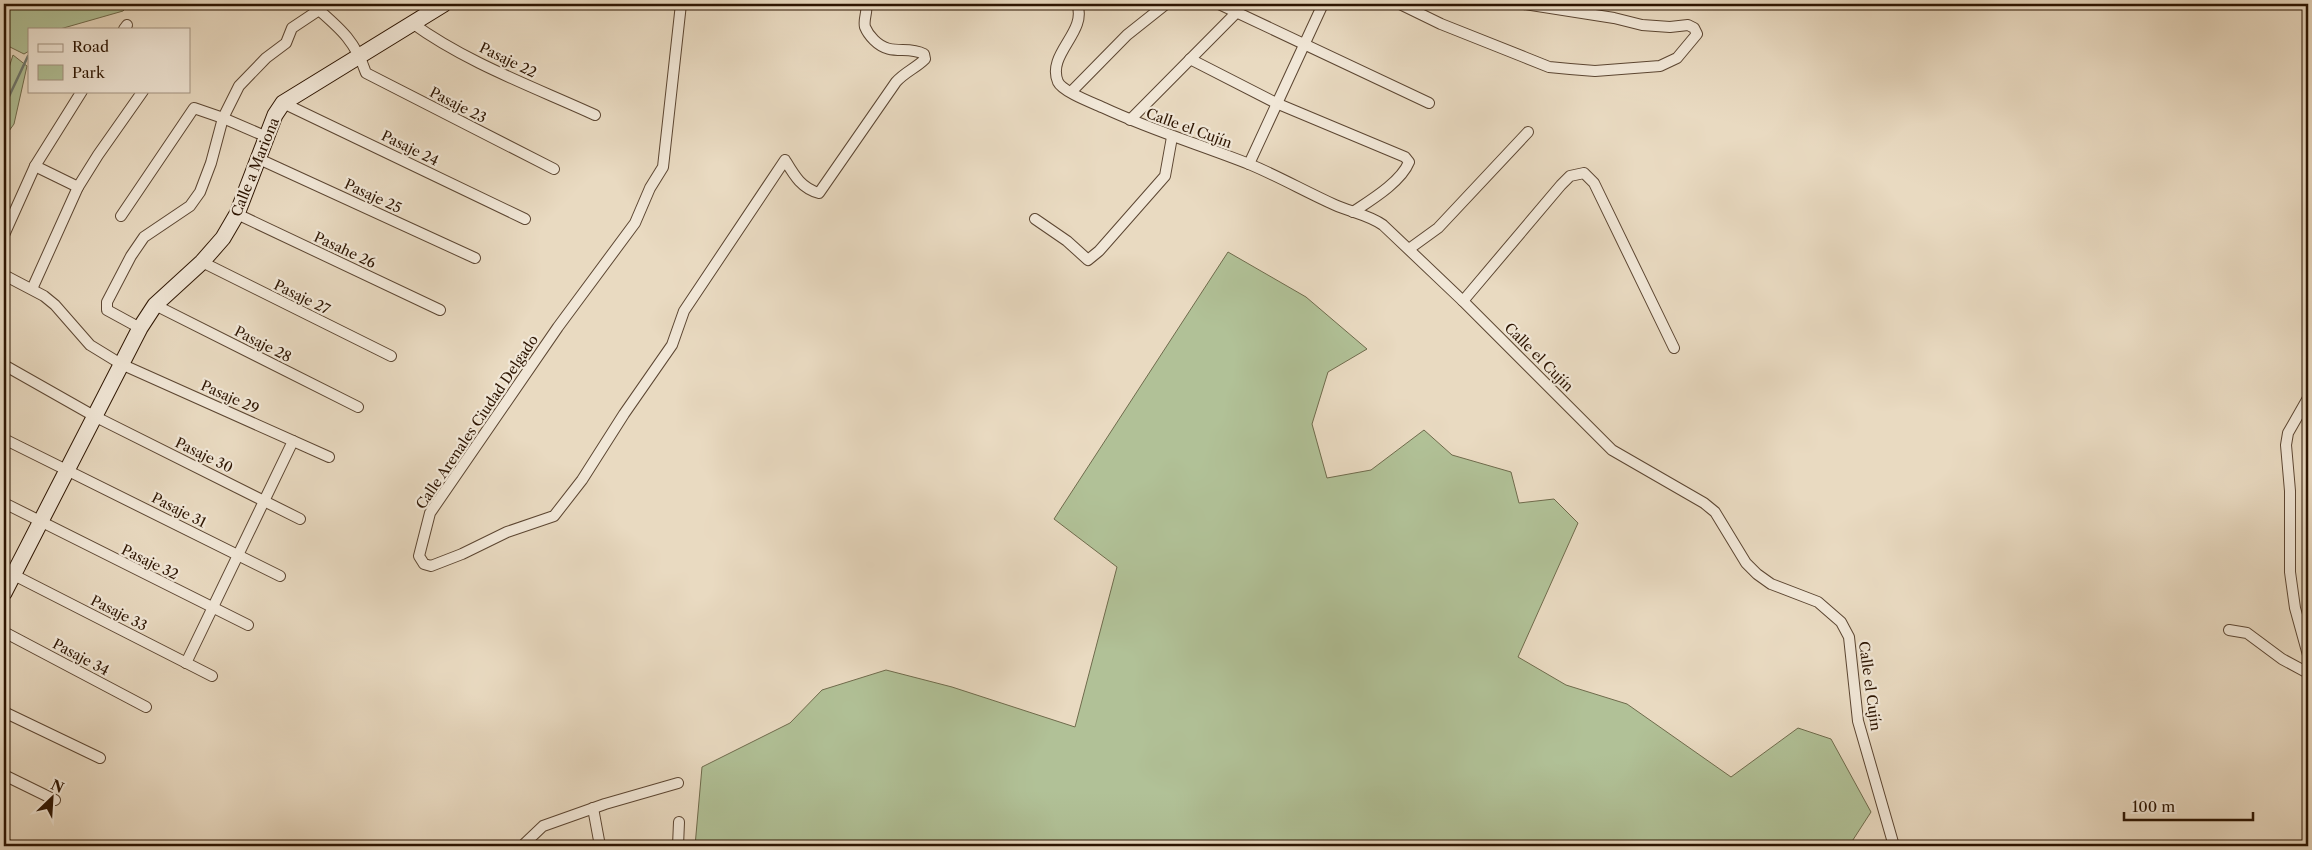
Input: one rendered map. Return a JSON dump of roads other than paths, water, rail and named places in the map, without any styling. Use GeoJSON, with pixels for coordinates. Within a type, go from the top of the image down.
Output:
{"type":"FeatureCollection","features":[{"type":"Feature","properties":{"kind":"main road","name":"Calle a Mariona"},"geometry":{"type":"LineString","coordinates":[[4,593],[8,572],[40,522],[140,328],[155,305],[202,262],[223,238],[238,214],[275,115],[283,103],[444,4]]}},
{"type":"Feature","properties":{"kind":"street","name":"Calle Arenales Ciudad Delgado"},"geometry":{"type":"LineString","coordinates":[[681,4],[663,167],[650,188],[634,223],[558,326],[430,513],[419,556],[424,564],[431,566],[462,554],[507,532],[554,516],[582,480],[624,414],[672,346],[684,311],[785,160],[795,178],[809,190],[819,193],[896,82],[905,72],[919,66],[925,59],[924,54],[916,50],[899,51],[882,48],[868,34],[864,24],[866,4]]}},
{"type":"Feature","properties":{"kind":"street","name":"Calle el Cujín"},"geometry":{"type":"LineString","coordinates":[[1077,4],[1079,15],[1077,25],[1063,50],[1056,72],[1060,84],[1071,92],[1130,120],[1249,164],[1353,212],[1373,218],[1463,300],[1612,450],[1710,507],[1726,528],[1746,563],[1757,574],[1771,584],[1818,602],[1841,622],[1849,637],[1858,720],[1894,846]]}},
{"type":"Feature","properties":{"kind":"street"},"geometry":{"type":"LineString","coordinates":[[1071,92],[1127,35],[1166,4]]}},
{"type":"Feature","properties":{"kind":"street"},"geometry":{"type":"LineString","coordinates":[[1219,4],[1430,103]]}},
{"type":"Feature","properties":{"kind":"street"},"geometry":{"type":"LineString","coordinates":[[1249,164],[1276,102],[1323,4]]}},
{"type":"Feature","properties":{"kind":"street"},"geometry":{"type":"LineString","coordinates":[[1400,4],[1442,24],[1549,67],[1595,71],[1660,66],[1677,58],[1697,34],[1694,28],[1688,25],[1670,27],[1642,25],[1614,18],[1524,4]]}},
{"type":"Feature","properties":{"kind":"street"},"geometry":{"type":"LineString","coordinates":[[140,328],[107,310],[106,302],[131,256],[144,237],[190,206],[200,192],[211,163],[223,118],[239,86],[266,58],[286,43],[292,28],[318,6]]}},
{"type":"Feature","properties":{"kind":"street","name":"Pasaje 23"},"geometry":{"type":"LineString","coordinates":[[318,6],[348,37],[360,56],[366,73],[554,170]]}},
{"type":"Feature","properties":{"kind":"street"},"geometry":{"type":"LineString","coordinates":[[1130,120],[1236,13]]}},
{"type":"Feature","properties":{"kind":"street","name":"Pasaje 22"},"geometry":{"type":"LineString","coordinates":[[412,23],[428,35],[497,71],[595,115]]}},
{"type":"Feature","properties":{"kind":"street"},"geometry":{"type":"LineString","coordinates":[[1190,59],[1276,102],[1406,158],[1409,162],[1407,167],[1384,191],[1353,212]]}},
{"type":"Feature","properties":{"kind":"street"},"geometry":{"type":"LineString","coordinates":[[4,235],[35,166],[81,92]]}},
{"type":"Feature","properties":{"kind":"street"},"geometry":{"type":"LineString","coordinates":[[32,289],[78,187],[142,92]]}},
{"type":"Feature","properties":{"kind":"street","name":"Pasaje 24"},"geometry":{"type":"LineString","coordinates":[[283,103],[525,219]]}},
{"type":"Feature","properties":{"kind":"street"},"geometry":{"type":"LineString","coordinates":[[121,216],[194,108],[267,137]]}},
{"type":"Feature","properties":{"kind":"street"},"geometry":{"type":"LineString","coordinates":[[1409,249],[1438,228],[1528,132]]}},
{"type":"Feature","properties":{"kind":"street"},"geometry":{"type":"LineString","coordinates":[[1035,218],[1088,260],[1099,252],[1164,176],[1172,137]]}},
{"type":"Feature","properties":{"kind":"street","name":"Pasaje 25"},"geometry":{"type":"LineString","coordinates":[[259,159],[475,258]]}},
{"type":"Feature","properties":{"kind":"street"},"geometry":{"type":"LineString","coordinates":[[35,166],[78,187]]}},
{"type":"Feature","properties":{"kind":"street"},"geometry":{"type":"LineString","coordinates":[[1463,300],[1561,185],[1570,176],[1584,173],[1594,183],[1674,348]]}},
{"type":"Feature","properties":{"kind":"street","name":"Pasahe 26"},"geometry":{"type":"LineString","coordinates":[[238,214],[440,310]]}},
{"type":"Feature","properties":{"kind":"street","name":"Pasaje 27"},"geometry":{"type":"LineString","coordinates":[[202,262],[391,356]]}},
{"type":"Feature","properties":{"kind":"street","name":"Pasaje 29"},"geometry":{"type":"LineString","coordinates":[[4,275],[32,289],[55,305],[90,345],[121,364],[329,457]]}},
{"type":"Feature","properties":{"kind":"street","name":"Pasaje 28"},"geometry":{"type":"LineString","coordinates":[[155,305],[358,407]]}},
{"type":"Feature","properties":{"kind":"street","name":"Pasaje 30"},"geometry":{"type":"LineString","coordinates":[[4,365],[94,416],[300,519]]}},
{"type":"Feature","properties":{"kind":"street"},"geometry":{"type":"LineString","coordinates":[[2308,398],[2288,432],[2286,445],[2290,490],[2290,572],[2295,608],[2308,655]]}},
{"type":"Feature","properties":{"kind":"street","name":"Pasaje 31"},"geometry":{"type":"LineString","coordinates":[[4,439],[280,576]]}},
{"type":"Feature","properties":{"kind":"street"},"geometry":{"type":"LineString","coordinates":[[186,663],[293,441]]}},
{"type":"Feature","properties":{"kind":"street","name":"Pasaje 32"},"geometry":{"type":"LineString","coordinates":[[4,505],[248,625]]}},
{"type":"Feature","properties":{"kind":"street","name":"Pasaje 33"},"geometry":{"type":"LineString","coordinates":[[8,572],[212,676]]}},
{"type":"Feature","properties":{"kind":"street"},"geometry":{"type":"LineString","coordinates":[[2230,630],[2247,633],[2282,658],[2308,673]]}},
{"type":"Feature","properties":{"kind":"street","name":"Pasaje 34"},"geometry":{"type":"LineString","coordinates":[[4,632],[146,707]]}},
{"type":"Feature","properties":{"kind":"street"},"geometry":{"type":"LineString","coordinates":[[4,712],[100,758]]}},
{"type":"Feature","properties":{"kind":"street"},"geometry":{"type":"LineString","coordinates":[[4,775],[55,800]]}},
{"type":"Feature","properties":{"kind":"street"},"geometry":{"type":"LineString","coordinates":[[522,846],[543,826],[593,808],[678,783]]}},
{"type":"Feature","properties":{"kind":"street"},"geometry":{"type":"LineString","coordinates":[[593,808],[600,846]]}},
{"type":"Feature","properties":{"kind":"street"},"geometry":{"type":"LineString","coordinates":[[678,846],[679,822]]}},
{"type":"Feature","properties":{"kind":"street"},"geometry":{"type":"LineString","coordinates":[[4,843],[10,846]]}},
{"type":"Feature","properties":{"kind":"waterway"},"geometry":{"type":"LineString","coordinates":[[4,107],[28,56]]}}]}
